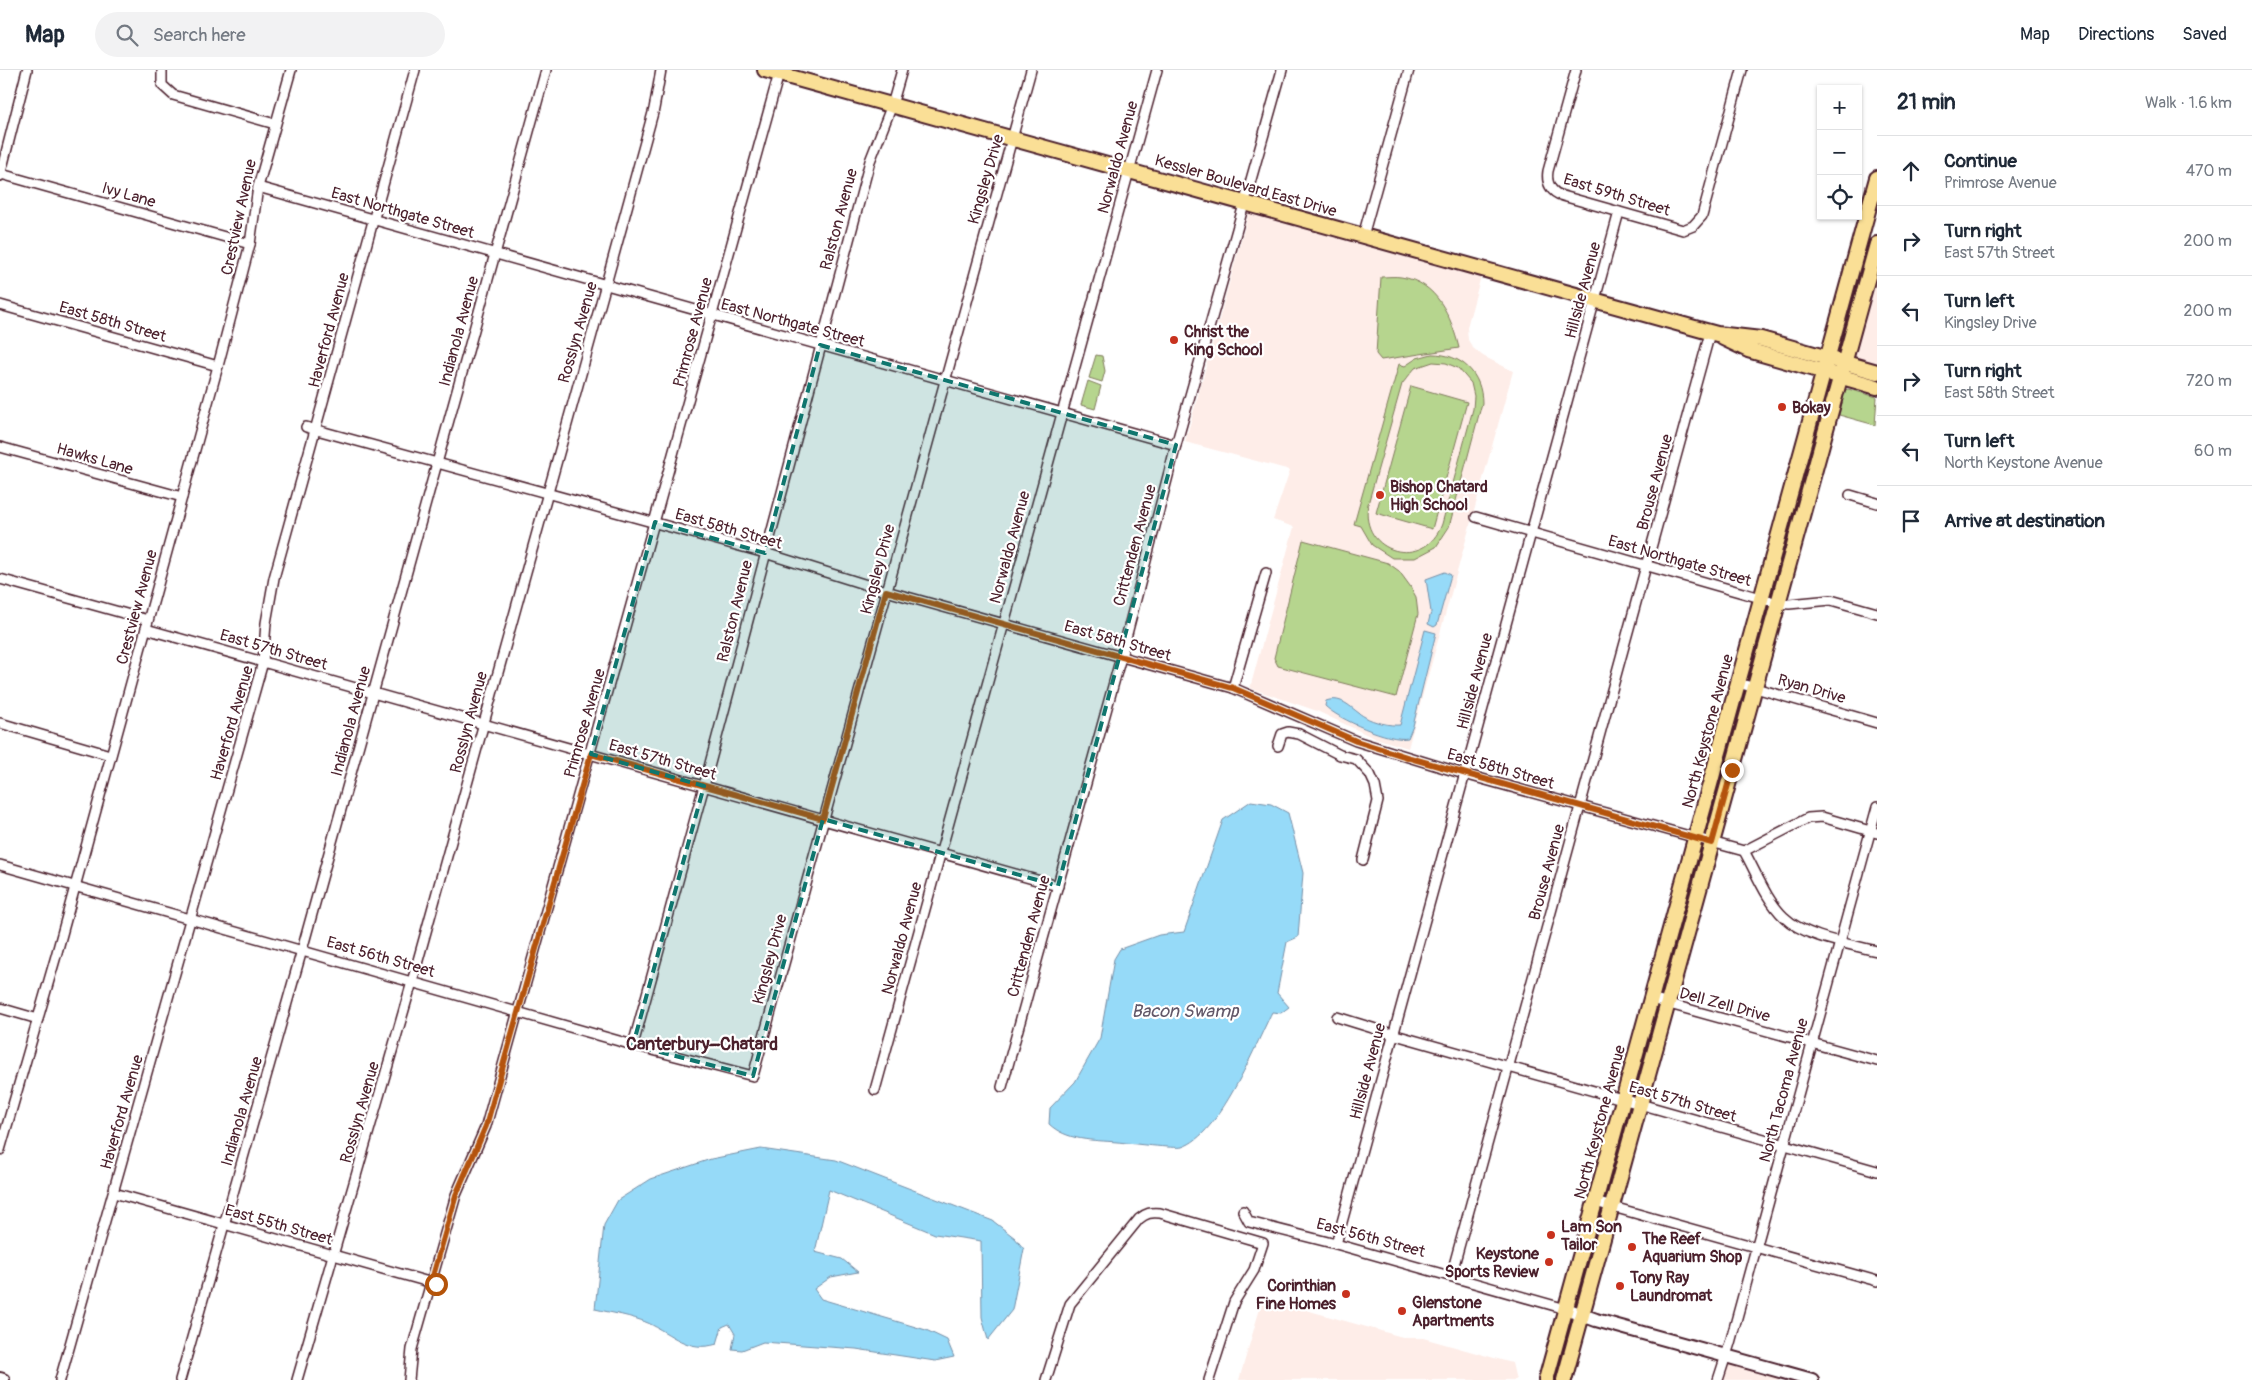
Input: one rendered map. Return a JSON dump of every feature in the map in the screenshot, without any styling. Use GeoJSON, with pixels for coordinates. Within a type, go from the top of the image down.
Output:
{"type":"FeatureCollection","features":[{"type":"Feature","properties":{"kind":"main road","name":"Kessler Boulevard East Drive"},"geometry":{"type":"LineString","coordinates":[[765,70],[780,72],[1713,334],[1753,337],[1842,369],[1877,387]]}},
{"type":"Feature","properties":{"kind":"main road","name":"North Keystone Avenue"},"geometry":{"type":"LineString","coordinates":[[1546,1380],[1877,178]]}},
{"type":"Feature","properties":{"kind":"main road","name":"North Keystone Avenue"},"geometry":{"type":"LineString","coordinates":[[1564,1380],[1877,244]]}},
{"type":"Feature","properties":{"kind":"main road","name":"Kessler Boulevard East Drive"},"geometry":{"type":"LineString","coordinates":[[1842,369],[1877,372]]}},
{"type":"Feature","properties":{"kind":"street"},"geometry":{"type":"LineString","coordinates":[[0,175],[27,70]]}},
{"type":"Feature","properties":{"kind":"street"},"geometry":{"type":"LineString","coordinates":[[162,70],[163,87],[173,95],[275,124]]}},
{"type":"Feature","properties":{"kind":"street","name":"Crestview Avenue"},"geometry":{"type":"LineString","coordinates":[[0,1150],[2,1136],[38,1019],[218,366],[250,244],[258,187],[290,70]]}},
{"type":"Feature","properties":{"kind":"street","name":"Haverford Avenue"},"geometry":{"type":"LineString","coordinates":[[60,1380],[263,662],[265,630],[272,589],[415,70]]}},
{"type":"Feature","properties":{"kind":"street","name":"Indianola Avenue"},"geometry":{"type":"LineString","coordinates":[[180,1380],[302,950],[546,70]]}},
{"type":"Feature","properties":{"kind":"street","name":"Rosslyn Avenue"},"geometry":{"type":"LineString","coordinates":[[297,1380],[412,982],[546,494],[606,284],[654,109],[661,70]]}},
{"type":"Feature","properties":{"kind":"street","name":"Ralston Avenue"},"geometry":{"type":"LineString","coordinates":[[633,1045],[704,786],[870,161],[892,105],[902,70]]}},
{"type":"Feature","properties":{"kind":"street","name":"Kingsley Drive"},"geometry":{"type":"LineString","coordinates":[[752,1076],[1031,70]]}},
{"type":"Feature","properties":{"kind":"street","name":"Norwaldo Avenue"},"geometry":{"type":"LineString","coordinates":[[875,1090],[1157,70]]}},
{"type":"Feature","properties":{"kind":"street","name":"Crittenden Avenue"},"geometry":{"type":"LineString","coordinates":[[1002,1087],[1121,657],[1176,445],[1282,70]]}},
{"type":"Feature","properties":{"kind":"street"},"geometry":{"type":"LineString","coordinates":[[1363,236],[1409,70]]}},
{"type":"Feature","properties":{"kind":"street","name":"East 59th Street"},"geometry":{"type":"LineString","coordinates":[[1576,70],[1548,171],[1550,186],[1558,195],[1680,229],[1692,227],[1702,216],[1742,70]]}},
{"type":"Feature","properties":{"kind":"street","name":"Primrose Avenue"},"geometry":{"type":"LineString","coordinates":[[409,1380],[411,1355],[433,1284],[456,1195],[486,1126],[780,72]]}},
{"type":"Feature","properties":{"kind":"street","name":"Ivy Lane"},"geometry":{"type":"LineString","coordinates":[[0,175],[250,244]]}},
{"type":"Feature","properties":{"kind":"street","name":"East Northgate Street"},"geometry":{"type":"LineString","coordinates":[[258,187],[945,380],[1062,411],[1176,445]]}},
{"type":"Feature","properties":{"kind":"street","name":"Hillside Avenue"},"geometry":{"type":"LineString","coordinates":[[1336,1244],[1618,212]]}},
{"type":"Feature","properties":{"kind":"street","name":"East 58th Street"},"geometry":{"type":"LineString","coordinates":[[0,305],[218,366]]}},
{"type":"Feature","properties":{"kind":"street","name":"Brouse Avenue"},"geometry":{"type":"LineString","coordinates":[[1451,1276],[1646,566],[1713,334]]}},
{"type":"Feature","properties":{"kind":"street","name":"East 58th Street"},"geometry":{"type":"LineString","coordinates":[[306,427],[546,494],[655,522],[765,553],[886,591],[1004,622],[1233,688],[1356,741],[1464,774],[1744,851]]}},
{"type":"Feature","properties":{"kind":"street","name":"Hawks Lane"},"geometry":{"type":"LineString","coordinates":[[0,447],[182,497]]}},
{"type":"Feature","properties":{"kind":"street"},"geometry":{"type":"LineString","coordinates":[[1850,495],[1877,503]]}},
{"type":"Feature","properties":{"kind":"street","name":"East Northgate Street"},"geometry":{"type":"LineString","coordinates":[[1476,517],[1778,603],[1789,604],[1831,600],[1877,613]]}},
{"type":"Feature","properties":{"kind":"street"},"geometry":{"type":"LineString","coordinates":[[1233,688],[1266,573]]}},
{"type":"Feature","properties":{"kind":"street","name":"East 57th Street"},"geometry":{"type":"LineString","coordinates":[[0,579],[263,662],[1058,886]]}},
{"type":"Feature","properties":{"kind":"street","name":"Ryan Drive"},"geometry":{"type":"LineString","coordinates":[[1738,683],[1877,723]]}},
{"type":"Feature","properties":{"kind":"street"},"geometry":{"type":"LineString","coordinates":[[0,723],[110,755]]}},
{"type":"Feature","properties":{"kind":"street"},"geometry":{"type":"LineString","coordinates":[[1278,746],[1282,734],[1293,733],[1342,756],[1358,761],[1366,768],[1378,793],[1376,811],[1363,860]]}},
{"type":"Feature","properties":{"kind":"street"},"geometry":{"type":"LineString","coordinates":[[1350,758],[1356,741]]}},
{"type":"Feature","properties":{"kind":"street","name":"North Tacoma Avenue"},"geometry":{"type":"LineString","coordinates":[[1718,1380],[1840,941],[1874,832],[1877,807]]}},
{"type":"Feature","properties":{"kind":"street"},"geometry":{"type":"LineString","coordinates":[[1874,832],[1822,817],[1815,817],[1804,820],[1744,851],[1774,904],[1784,917],[1801,929],[1877,951]]}},
{"type":"Feature","properties":{"kind":"street","name":"East 56th Street"},"geometry":{"type":"LineString","coordinates":[[0,865],[633,1045],[752,1076]]}},
{"type":"Feature","properties":{"kind":"street","name":"Dell Zell Drive"},"geometry":{"type":"LineString","coordinates":[[1651,999],[1877,1061]]}},
{"type":"Feature","properties":{"kind":"street"},"geometry":{"type":"LineString","coordinates":[[0,1008],[38,1019]]}},
{"type":"Feature","properties":{"kind":"street","name":"East 57th Street"},"geometry":{"type":"LineString","coordinates":[[1337,1016],[1392,1034],[1877,1171]]}},
{"type":"Feature","properties":{"kind":"street","name":"East 55th Street"},"geometry":{"type":"LineString","coordinates":[[114,1193],[433,1284]]}},
{"type":"Feature","properties":{"kind":"street"},"geometry":{"type":"LineString","coordinates":[[1595,1202],[1877,1281]]}},
{"type":"Feature","properties":{"kind":"street","name":"East 56th Street"},"geometry":{"type":"LineString","coordinates":[[1243,1211],[1249,1222],[1451,1276],[1566,1309],[1582,1316],[1812,1380]]}},
{"type":"Feature","properties":{"kind":"street"},"geometry":{"type":"LineString","coordinates":[[1046,1380],[1070,1304],[1139,1219],[1146,1214],[1160,1213],[1263,1243],[1254,1270],[1234,1302],[1209,1380]]}},
{"type":"Feature","properties":{"kind":"highlighted area"},"geometry":{"type":"Polygon","coordinates":[[[820,345],[1176,445],[1058,886],[823,819],[753,1076],[633,1045],[704,786],[591,754],[655,522],[765,553],[820,345]]]}},
{"type":"Feature","properties":{"kind":"shaded area","name":"Bishop Chatard High School"},"geometry":{"type":"Polygon","coordinates":[[[1249,212],[1481,276],[1467,327],[1468,340],[1473,348],[1483,356],[1513,371],[1408,748],[1372,737],[1317,711],[1250,688],[1294,527],[1273,520],[1290,470],[1185,442],[1249,212]]]}},
{"type":"Feature","properties":{"kind":"shaded area"},"geometry":{"type":"Polygon","coordinates":[[[1877,279],[1877,369],[1853,362],[1877,279]]]}},
{"type":"Feature","properties":{"kind":"shaded area"},"geometry":{"type":"Polygon","coordinates":[[[1263,1298],[1406,1338],[1423,1338],[1512,1363],[1516,1380],[1239,1380],[1263,1298]]]}},
{"type":"Feature","properties":{"kind":"shaded area"},"geometry":{"type":"Polygon","coordinates":[[[1728,1360],[1797,1380],[1722,1380],[1728,1360]]]}},
{"type":"Feature","properties":{"kind":"green space"},"geometry":{"type":"Polygon","coordinates":[[[1381,277],[1399,277],[1414,280],[1433,293],[1447,313],[1459,348],[1381,360],[1376,354],[1381,277]]]}},
{"type":"Feature","properties":{"kind":"green space"},"geometry":{"type":"Polygon","coordinates":[[[1432,354],[1443,355],[1461,362],[1474,375],[1481,393],[1482,403],[1449,527],[1436,547],[1415,558],[1392,558],[1372,545],[1361,526],[1354,524],[1399,364],[1405,366],[1417,358],[1432,354]],[[1433,362],[1415,368],[1402,384],[1368,504],[1368,521],[1373,535],[1383,545],[1395,550],[1409,552],[1422,548],[1434,539],[1442,524],[1473,409],[1474,396],[1471,383],[1458,368],[1446,363],[1433,362]]]}},
{"type":"Feature","properties":{"kind":"green space"},"geometry":{"type":"Polygon","coordinates":[[[1096,355],[1102,356],[1105,371],[1102,382],[1089,378],[1096,355]]]}},
{"type":"Feature","properties":{"kind":"green space"},"geometry":{"type":"Polygon","coordinates":[[[1088,381],[1101,386],[1095,409],[1081,405],[1088,381]]]}},
{"type":"Feature","properties":{"kind":"green space"},"geometry":{"type":"Polygon","coordinates":[[[1411,386],[1467,402],[1432,529],[1376,513],[1411,386]]]}},
{"type":"Feature","properties":{"kind":"green space"},"geometry":{"type":"Polygon","coordinates":[[[1848,389],[1877,397],[1875,425],[1839,415],[1845,390],[1848,389]]]}},
{"type":"Feature","properties":{"kind":"green space"},"geometry":{"type":"Polygon","coordinates":[[[1303,540],[1388,563],[1399,571],[1410,586],[1416,597],[1418,614],[1396,697],[1278,666],[1274,658],[1303,540]]]}},
{"type":"Feature","properties":{"kind":"water"},"geometry":{"type":"Polygon","coordinates":[[[1445,572],[1451,575],[1437,625],[1434,627],[1428,624],[1431,612],[1426,579],[1445,572]]]}},
{"type":"Feature","properties":{"kind":"water"},"geometry":{"type":"Polygon","coordinates":[[[1425,630],[1436,633],[1413,726],[1408,738],[1389,737],[1377,733],[1352,723],[1325,706],[1326,701],[1337,700],[1347,704],[1368,719],[1400,725],[1425,630]]]}},
{"type":"Feature","properties":{"kind":"water","name":"Bacon Swamp"},"geometry":{"type":"Polygon","coordinates":[[[1251,801],[1271,804],[1288,813],[1303,873],[1298,937],[1287,942],[1277,993],[1289,1007],[1281,1013],[1272,1012],[1235,1088],[1223,1108],[1210,1126],[1196,1139],[1182,1147],[1162,1147],[1090,1140],[1072,1137],[1056,1130],[1049,1124],[1050,1108],[1075,1082],[1100,1038],[1114,959],[1120,949],[1159,935],[1184,932],[1223,820],[1251,801]]]}},
{"type":"Feature","properties":{"kind":"water"},"geometry":{"type":"Polygon","coordinates":[[[761,1149],[836,1160],[993,1221],[1015,1238],[1024,1249],[1012,1310],[988,1340],[982,1317],[981,1241],[935,1234],[829,1190],[815,1252],[842,1259],[858,1272],[831,1277],[814,1289],[821,1299],[926,1330],[947,1340],[954,1357],[935,1361],[856,1349],[763,1342],[742,1350],[732,1349],[735,1334],[729,1324],[722,1327],[717,1344],[697,1346],[681,1341],[648,1323],[595,1309],[604,1225],[618,1200],[651,1179],[711,1159],[761,1149]]]}},
{"type":"Feature","properties":{"kind":"place","name":"Christ the King School"},"geometry":{"type":"Point","coordinates":[1174,340]}},
{"type":"Feature","properties":{"kind":"place","name":"Bokay"},"geometry":{"type":"Point","coordinates":[1782,407]}},
{"type":"Feature","properties":{"kind":"place","name":"Bishop Chatard High School"},"geometry":{"type":"Point","coordinates":[1380,495]}},
{"type":"Feature","properties":{"kind":"place","name":"Lam Son Tailor"},"geometry":{"type":"Point","coordinates":[1551,1235]}},
{"type":"Feature","properties":{"kind":"place","name":"The Reef Aquarium Shop"},"geometry":{"type":"Point","coordinates":[1632,1247]}},
{"type":"Feature","properties":{"kind":"place","name":"Keystone Sports Review"},"geometry":{"type":"Point","coordinates":[1549,1262]}},
{"type":"Feature","properties":{"kind":"place","name":"Tony Ray Laundromat"},"geometry":{"type":"Point","coordinates":[1620,1286]}},
{"type":"Feature","properties":{"kind":"place","name":"Corinthian Fine Homes"},"geometry":{"type":"Point","coordinates":[1346,1294]}},
{"type":"Feature","properties":{"kind":"place","name":"Glenstone Apartments"},"geometry":{"type":"Point","coordinates":[1402,1311]}},
{"type":"Feature","properties":{"kind":"district","name":"Canterbury–Chatard"},"geometry":{"type":"Point","coordinates":[702,1044]}},
{"type":"Feature","properties":{"kind":"route"},"geometry":{"type":"LineString","coordinates":[[436,1284],[431,1283],[456,1195],[486,1126],[591,754],[823,819],[886,591],[1004,622],[1233,688],[1356,741],[1712,843],[1732,770]]}}]}
